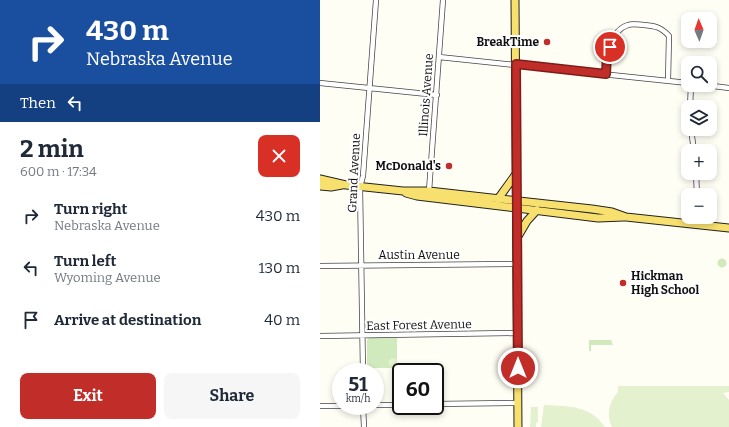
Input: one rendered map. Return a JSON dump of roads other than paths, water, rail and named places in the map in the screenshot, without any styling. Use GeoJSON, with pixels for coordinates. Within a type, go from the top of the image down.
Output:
{"type":"FeatureCollection","features":[{"type":"Feature","properties":{"kind":"main road"},"geometry":{"type":"LineString","coordinates":[[515,0],[518,427]]}},
{"type":"Feature","properties":{"kind":"main road"},"geometry":{"type":"LineString","coordinates":[[498,199],[516,174]]}},
{"type":"Feature","properties":{"kind":"main road"},"geometry":{"type":"LineString","coordinates":[[320,178],[343,185],[403,191],[429,191],[498,199],[537,210],[598,218],[611,219],[626,217],[681,220]]}},
{"type":"Feature","properties":{"kind":"main road"},"geometry":{"type":"LineString","coordinates":[[320,186],[331,187],[343,185]]}},
{"type":"Feature","properties":{"kind":"main road"},"geometry":{"type":"LineString","coordinates":[[403,191],[417,196],[612,212],[626,217]]}},
{"type":"Feature","properties":{"kind":"main road"},"geometry":{"type":"LineString","coordinates":[[517,238],[527,221],[537,210]]}},
{"type":"Feature","properties":{"kind":"main road"},"geometry":{"type":"LineString","coordinates":[[710,224],[729,228]]}},
{"type":"Feature","properties":{"kind":"street","name":"Grand Avenue"},"geometry":{"type":"LineString","coordinates":[[363,363],[360,187],[363,176],[376,0]]}},
{"type":"Feature","properties":{"kind":"street","name":"Illinois Avenue"},"geometry":{"type":"LineString","coordinates":[[429,191],[443,0]]}},
{"type":"Feature","properties":{"kind":"street"},"geometry":{"type":"LineString","coordinates":[[606,74],[607,54],[613,39],[621,28],[630,24],[655,26],[663,29],[669,36],[668,81]]}},
{"type":"Feature","properties":{"kind":"street"},"geometry":{"type":"LineString","coordinates":[[439,57],[681,82]]}},
{"type":"Feature","properties":{"kind":"street"},"geometry":{"type":"LineString","coordinates":[[320,83],[437,95]]}},
{"type":"Feature","properties":{"kind":"street"},"geometry":{"type":"LineString","coordinates":[[717,86],[729,88]]}},
{"type":"Feature","properties":{"kind":"street","name":"Austin Avenue"},"geometry":{"type":"LineString","coordinates":[[320,266],[518,264]]}},
{"type":"Feature","properties":{"kind":"street","name":"East Forest Avenue"},"geometry":{"type":"LineString","coordinates":[[320,336],[518,333]]}},
{"type":"Feature","properties":{"kind":"street"},"geometry":{"type":"LineString","coordinates":[[444,404],[518,403]]}},
{"type":"Feature","properties":{"kind":"street"},"geometry":{"type":"LineString","coordinates":[[320,406],[332,406]]}},
{"type":"Feature","properties":{"kind":"street"},"geometry":{"type":"LineString","coordinates":[[363,415],[364,427]]}},
{"type":"Feature","properties":{"kind":"place","name":"BreakTime"},"geometry":{"type":"Point","coordinates":[547,42]}},
{"type":"Feature","properties":{"kind":"place","name":"McDonald's"},"geometry":{"type":"Point","coordinates":[449,166]}},
{"type":"Feature","properties":{"kind":"place","name":"Hickman High School"},"geometry":{"type":"Point","coordinates":[623,283]}}]}
